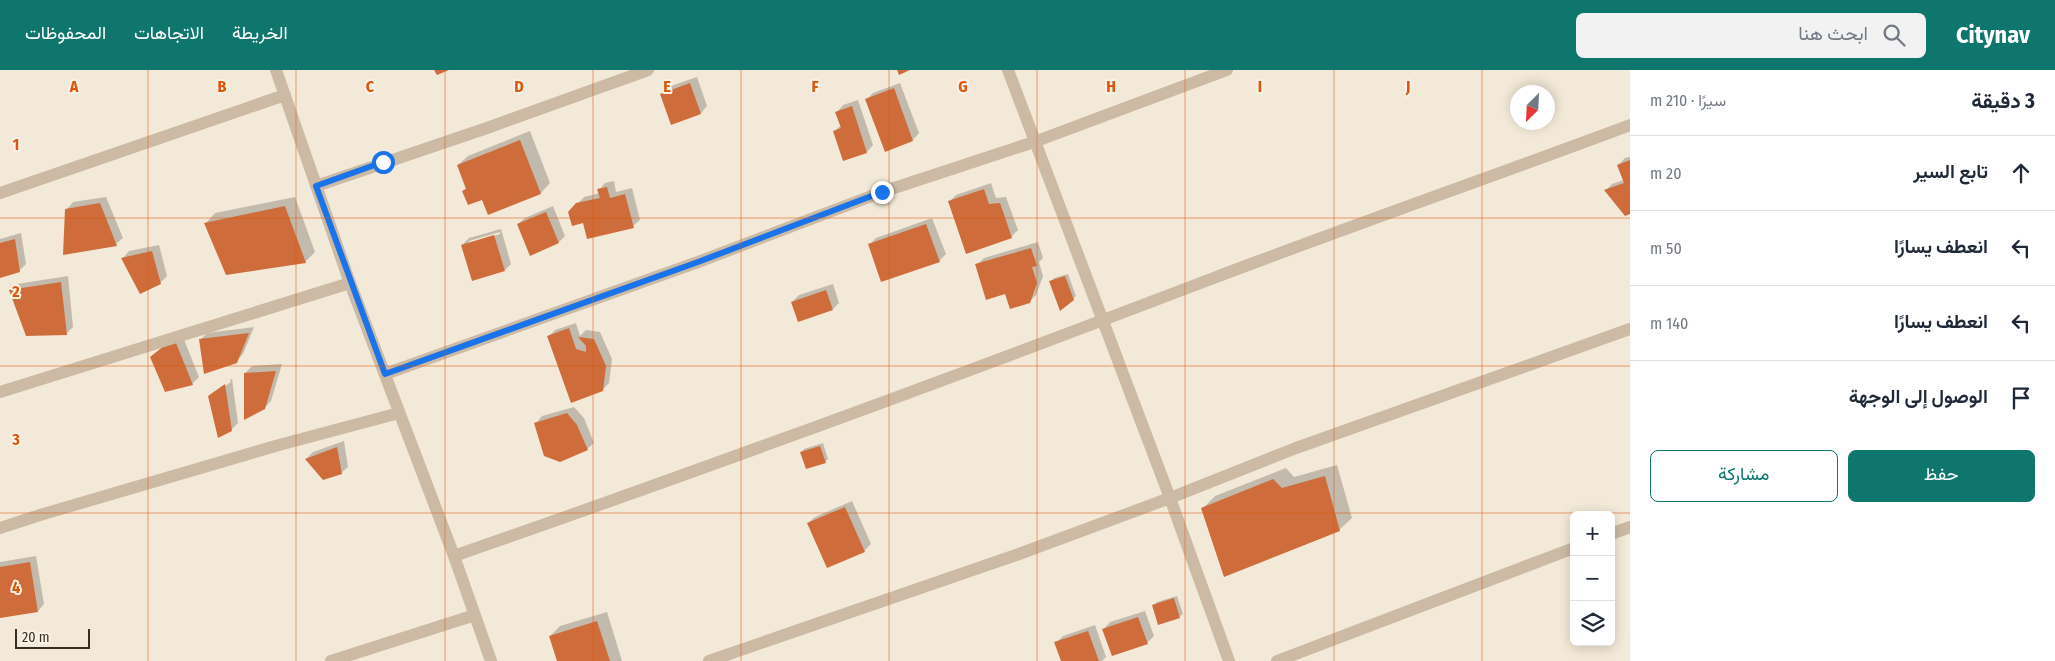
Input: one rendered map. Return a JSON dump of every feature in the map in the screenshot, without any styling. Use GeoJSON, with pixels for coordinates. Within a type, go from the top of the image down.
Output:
{"type":"FeatureCollection","features":[{"type":"Feature","properties":{"kind":"street"},"geometry":{"type":"LineString","coordinates":[[276,70],[350,283],[454,556],[490,661]]}},
{"type":"Feature","properties":{"kind":"street"},"geometry":{"type":"LineString","coordinates":[[316,186],[487,128],[648,70]]}},
{"type":"Feature","properties":{"kind":"street"},"geometry":{"type":"LineString","coordinates":[[1008,70],[1170,498],[1229,661]]}},
{"type":"Feature","properties":{"kind":"street"},"geometry":{"type":"LineString","coordinates":[[385,374],[698,262],[882,192],[1034,142],[1227,70]]}},
{"type":"Feature","properties":{"kind":"street"},"geometry":{"type":"LineString","coordinates":[[0,192],[285,95]]}},
{"type":"Feature","properties":{"kind":"street"},"geometry":{"type":"LineString","coordinates":[[454,556],[649,488],[1103,322],[1212,279],[1630,125]]}},
{"type":"Feature","properties":{"kind":"street"},"geometry":{"type":"LineString","coordinates":[[0,392],[350,283]]}},
{"type":"Feature","properties":{"kind":"street"},"geometry":{"type":"LineString","coordinates":[[709,661],[1019,554],[1170,498],[1296,448],[1630,329]]}},
{"type":"Feature","properties":{"kind":"street"},"geometry":{"type":"LineString","coordinates":[[0,528],[40,514],[279,445],[399,413]]}},
{"type":"Feature","properties":{"kind":"street"},"geometry":{"type":"LineString","coordinates":[[1615,533],[1630,527]]}},
{"type":"Feature","properties":{"kind":"street"},"geometry":{"type":"LineString","coordinates":[[1277,661],[1570,550]]}},
{"type":"Feature","properties":{"kind":"street"},"geometry":{"type":"LineString","coordinates":[[331,661],[475,615]]}},
{"type":"Feature","properties":{"kind":"building"},"geometry":{"type":"Polygon","coordinates":[[[434,70],[449,70],[437,75],[434,70]]]}},
{"type":"Feature","properties":{"kind":"building"},"geometry":{"type":"Polygon","coordinates":[[[897,70],[910,70],[899,75],[897,70]]]}},
{"type":"Feature","properties":{"kind":"building"},"geometry":{"type":"Polygon","coordinates":[[[690,83],[701,114],[671,125],[660,94],[690,83]]]}},
{"type":"Feature","properties":{"kind":"building"},"geometry":{"type":"Polygon","coordinates":[[[894,88],[913,141],[885,152],[865,99],[894,88]]]}},
{"type":"Feature","properties":{"kind":"building"},"geometry":{"type":"Polygon","coordinates":[[[852,106],[867,153],[843,161],[833,131],[841,128],[835,112],[852,106]]]}},
{"type":"Feature","properties":{"kind":"building"},"geometry":{"type":"Polygon","coordinates":[[[520,140],[541,194],[488,215],[482,200],[468,205],[462,191],[466,189],[457,165],[520,140]]]}},
{"type":"Feature","properties":{"kind":"building"},"geometry":{"type":"Polygon","coordinates":[[[1630,160],[1630,214],[1625,216],[1604,190],[1624,183],[1617,165],[1630,160]]]}},
{"type":"Feature","properties":{"kind":"building"},"geometry":{"type":"Polygon","coordinates":[[[607,187],[610,198],[625,194],[634,228],[587,239],[583,223],[572,226],[568,212],[576,203],[600,198],[597,189],[607,187]]]}},
{"type":"Feature","properties":{"kind":"building"},"geometry":{"type":"Polygon","coordinates":[[[984,189],[989,204],[1000,203],[1012,238],[966,254],[948,201],[984,189]]]}},
{"type":"Feature","properties":{"kind":"building"},"geometry":{"type":"Polygon","coordinates":[[[100,203],[117,246],[63,255],[65,209],[100,203]]]}},
{"type":"Feature","properties":{"kind":"building"},"geometry":{"type":"Polygon","coordinates":[[[285,206],[306,263],[226,275],[204,223],[285,206]]]}},
{"type":"Feature","properties":{"kind":"building"},"geometry":{"type":"Polygon","coordinates":[[[546,212],[559,243],[530,256],[517,224],[546,212]]]}},
{"type":"Feature","properties":{"kind":"building"},"geometry":{"type":"Polygon","coordinates":[[[926,224],[940,262],[881,282],[868,244],[926,224]]]}},
{"type":"Feature","properties":{"kind":"building"},"geometry":{"type":"Polygon","coordinates":[[[494,235],[505,271],[472,281],[461,245],[494,235]]]}},
{"type":"Feature","properties":{"kind":"building"},"geometry":{"type":"Polygon","coordinates":[[[15,239],[20,272],[0,278],[0,243],[15,239]]]}},
{"type":"Feature","properties":{"kind":"building"},"geometry":{"type":"Polygon","coordinates":[[[1031,248],[1037,266],[1032,267],[1037,283],[1030,303],[1010,309],[1005,294],[986,300],[975,264],[1031,248]]]}},
{"type":"Feature","properties":{"kind":"building"},"geometry":{"type":"Polygon","coordinates":[[[152,251],[161,284],[140,294],[121,258],[152,251]]]}},
{"type":"Feature","properties":{"kind":"building"},"geometry":{"type":"Polygon","coordinates":[[[1065,276],[1074,300],[1060,311],[1049,281],[1065,276]]]}},
{"type":"Feature","properties":{"kind":"building"},"geometry":{"type":"Polygon","coordinates":[[[61,282],[67,335],[26,336],[9,290],[61,282]]]}},
{"type":"Feature","properties":{"kind":"building"},"geometry":{"type":"Polygon","coordinates":[[[826,290],[833,310],[798,322],[791,302],[826,290]]]}},
{"type":"Feature","properties":{"kind":"building"},"geometry":{"type":"Polygon","coordinates":[[[569,328],[576,349],[586,352],[586,346],[578,337],[594,339],[606,366],[603,391],[571,403],[547,336],[569,328]]]}},
{"type":"Feature","properties":{"kind":"building"},"geometry":{"type":"Polygon","coordinates":[[[249,333],[237,363],[204,374],[199,339],[249,333]]]}},
{"type":"Feature","properties":{"kind":"building"},"geometry":{"type":"Polygon","coordinates":[[[174,338],[193,385],[165,392],[150,357],[174,338]]]}},
{"type":"Feature","properties":{"kind":"building"},"geometry":{"type":"Polygon","coordinates":[[[276,371],[265,409],[244,420],[244,373],[276,371]]]}},
{"type":"Feature","properties":{"kind":"building"},"geometry":{"type":"Polygon","coordinates":[[[225,384],[232,431],[218,438],[208,396],[225,384]]]}},
{"type":"Feature","properties":{"kind":"building"},"geometry":{"type":"Polygon","coordinates":[[[567,413],[577,425],[588,450],[560,462],[544,456],[534,423],[567,413]]]}},
{"type":"Feature","properties":{"kind":"building"},"geometry":{"type":"Polygon","coordinates":[[[820,446],[826,463],[806,469],[800,452],[820,446]]]}},
{"type":"Feature","properties":{"kind":"building"},"geometry":{"type":"Polygon","coordinates":[[[337,447],[342,474],[323,480],[305,459],[337,447]]]}},
{"type":"Feature","properties":{"kind":"building"},"geometry":{"type":"Polygon","coordinates":[[[1325,476],[1340,531],[1224,577],[1201,508],[1273,479],[1282,488],[1325,476]]]}},
{"type":"Feature","properties":{"kind":"building"},"geometry":{"type":"Polygon","coordinates":[[[845,507],[865,552],[827,568],[807,523],[845,507]]]}},
{"type":"Feature","properties":{"kind":"building"},"geometry":{"type":"Polygon","coordinates":[[[30,562],[38,612],[0,618],[0,567],[30,562]]]}},
{"type":"Feature","properties":{"kind":"building"},"geometry":{"type":"Polygon","coordinates":[[[1174,598],[1180,618],[1158,625],[1152,605],[1174,598]]]}},
{"type":"Feature","properties":{"kind":"building"},"geometry":{"type":"Polygon","coordinates":[[[1138,617],[1148,644],[1112,656],[1102,629],[1138,617]]]}},
{"type":"Feature","properties":{"kind":"building"},"geometry":{"type":"Polygon","coordinates":[[[597,621],[610,661],[557,661],[549,636],[597,621]]]}},
{"type":"Feature","properties":{"kind":"building"},"geometry":{"type":"Polygon","coordinates":[[[1088,631],[1099,661],[1061,661],[1054,642],[1088,631]]]}},
{"type":"Feature","properties":{"kind":"route"},"geometry":{"type":"LineString","coordinates":[[383,162],[316,186],[350,283],[385,374],[698,262],[882,192]]}}]}
